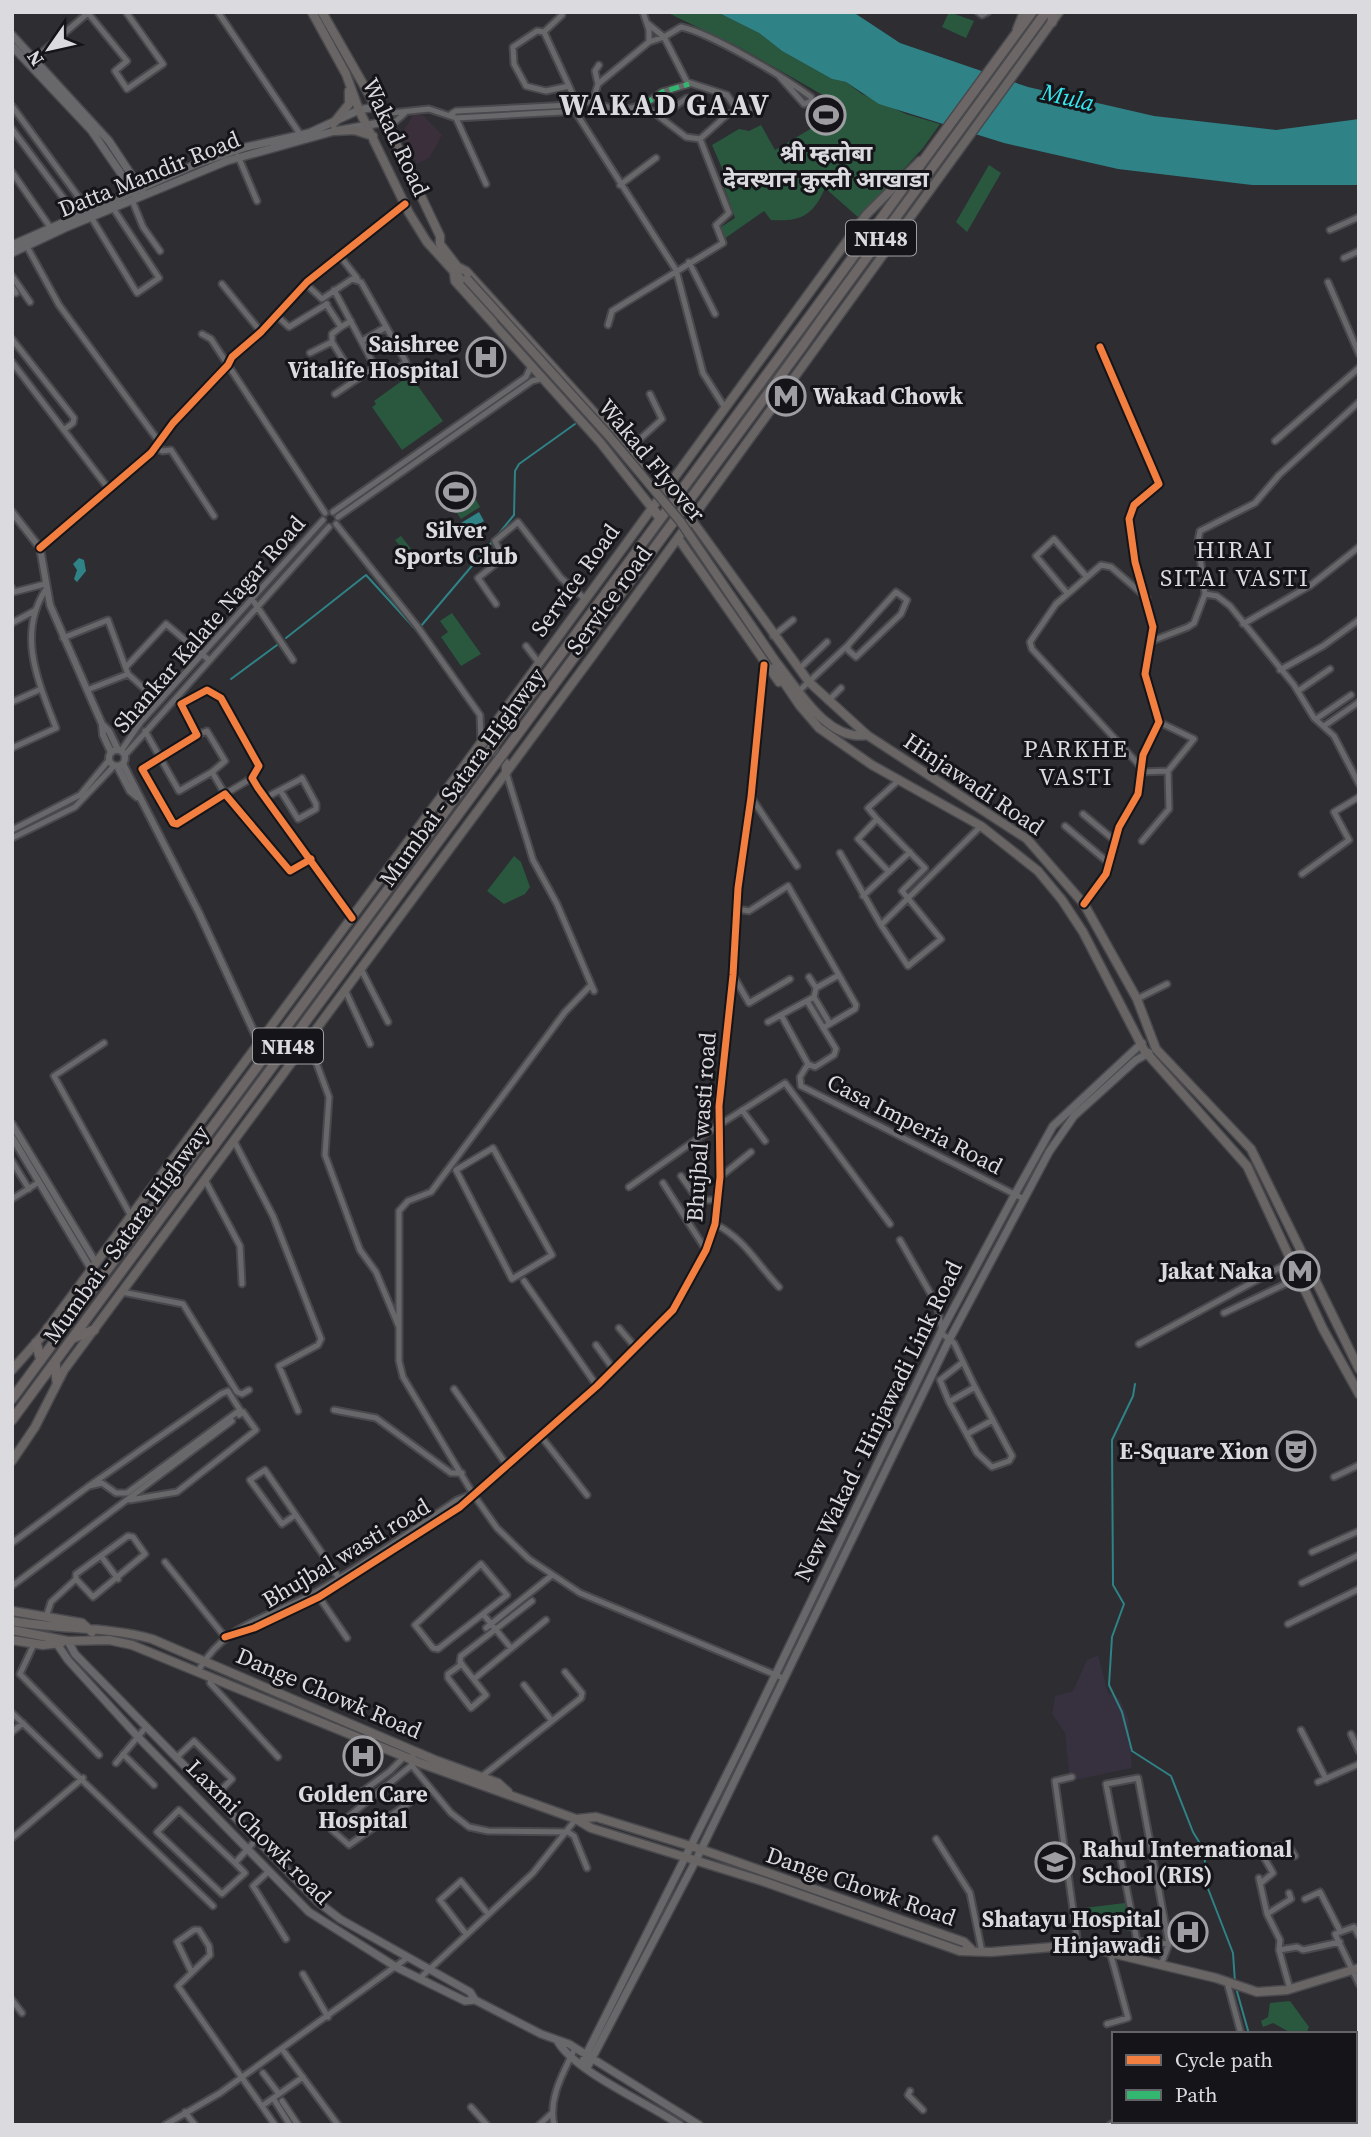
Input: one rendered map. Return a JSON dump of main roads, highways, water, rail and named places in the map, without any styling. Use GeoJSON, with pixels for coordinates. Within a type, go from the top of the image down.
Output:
{"type":"FeatureCollection","features":[{"type":"Feature","properties":{"kind":"highway","name":"NH48"},"geometry":{"type":"LineString","coordinates":[[930,151],[1032,12]]}},
{"type":"Feature","properties":{"kind":"highway","name":"NH48"},"geometry":{"type":"LineString","coordinates":[[944,160],[1016,62],[1046,12]]}},
{"type":"Feature","properties":{"kind":"highway","name":"Mumbai - Satara Highway"},"geometry":{"type":"LineString","coordinates":[[12,1399],[930,151]]}},
{"type":"Feature","properties":{"kind":"highway","name":"Mumbai - Satara Highway"},"geometry":{"type":"LineString","coordinates":[[12,1420],[821,320],[944,160]]}},
{"type":"Feature","properties":{"kind":"highway"},"geometry":{"type":"LineString","coordinates":[[652,508],[660,519]]}},
{"type":"Feature","properties":{"kind":"highway"},"geometry":{"type":"LineString","coordinates":[[48,1328],[67,1325]]}},
{"type":"Feature","properties":{"kind":"highway"},"geometry":{"type":"LineString","coordinates":[[73,1338],[94,1330]]}},
{"type":"Feature","properties":{"kind":"highway"},"geometry":{"type":"LineString","coordinates":[[36,1343],[41,1360]]}},
{"type":"Feature","properties":{"kind":"highway"},"geometry":{"type":"LineString","coordinates":[[55,1362],[57,1381]]}},
{"type":"Feature","properties":{"kind":"main road","name":"Wakad Road"},"geometry":{"type":"LineString","coordinates":[[312,12],[346,74],[359,110],[405,204],[427,242],[456,269]]}},
{"type":"Feature","properties":{"kind":"main road","name":"Wakad Road"},"geometry":{"type":"LineString","coordinates":[[322,12],[385,122],[440,236],[440,244],[456,269]]}},
{"type":"Feature","properties":{"kind":"main road"},"geometry":{"type":"LineString","coordinates":[[1011,41],[1024,12]]}},
{"type":"Feature","properties":{"kind":"main road"},"geometry":{"type":"LineString","coordinates":[[1016,62],[1059,12]]}},
{"type":"Feature","properties":{"kind":"main road"},"geometry":{"type":"LineString","coordinates":[[12,35],[32,61],[109,141],[137,194]]}},
{"type":"Feature","properties":{"kind":"main road"},"geometry":{"type":"LineString","coordinates":[[12,46],[32,61]]}},
{"type":"Feature","properties":{"kind":"main road"},"geometry":{"type":"LineString","coordinates":[[346,74],[349,104],[334,127],[373,136]]}},
{"type":"Feature","properties":{"kind":"main road","name":"Datta Mandir Road"},"geometry":{"type":"LineString","coordinates":[[239,153],[334,127],[359,110],[375,107]]}},
{"type":"Feature","properties":{"kind":"main road","name":"Datta Mandir Road"},"geometry":{"type":"LineString","coordinates":[[12,246],[196,168],[239,153],[300,134],[334,127],[385,122]]}},
{"type":"Feature","properties":{"kind":"main road","name":"Service Road"},"geometry":{"type":"LineString","coordinates":[[12,1370],[48,1328],[472,756],[866,215],[930,151]]}},
{"type":"Feature","properties":{"kind":"main road","name":"Service road"},"geometry":{"type":"LineString","coordinates":[[12,1461],[35,1427],[57,1381],[668,552],[944,160]]}},
{"type":"Feature","properties":{"kind":"main road","name":"Datta Mandir Road"},"geometry":{"type":"LineString","coordinates":[[12,253],[50,227],[76,215],[113,208],[137,194]]}},
{"type":"Feature","properties":{"kind":"main road"},"geometry":{"type":"LineString","coordinates":[[652,508],[600,442],[530,368],[455,281],[456,269],[466,271],[611,432],[654,485],[664,491]]}},
{"type":"Feature","properties":{"kind":"main road","name":"Wakad Flyover"},"geometry":{"type":"LineString","coordinates":[[456,269],[595,425],[645,486],[689,542],[787,688]]}},
{"type":"Feature","properties":{"kind":"main road"},"geometry":{"type":"LineString","coordinates":[[796,310],[825,332]]}},
{"type":"Feature","properties":{"kind":"main road"},"geometry":{"type":"LineString","coordinates":[[790,319],[819,341]]}},
{"type":"Feature","properties":{"kind":"main road"},"geometry":{"type":"LineString","coordinates":[[600,442],[611,432]]}},
{"type":"Feature","properties":{"kind":"main road"},"geometry":{"type":"LineString","coordinates":[[691,519],[798,670],[867,735]]}},
{"type":"Feature","properties":{"kind":"main road"},"geometry":{"type":"LineString","coordinates":[[678,538],[771,664]]}},
{"type":"Feature","properties":{"kind":"main road"},"geometry":{"type":"LineString","coordinates":[[668,552],[691,556]]}},
{"type":"Feature","properties":{"kind":"main road","name":"Wakad Flyover"},"geometry":{"type":"LineString","coordinates":[[771,664],[799,691]]}},
{"type":"Feature","properties":{"kind":"main road","name":"Hinjawadi Road"},"geometry":{"type":"LineString","coordinates":[[787,688],[819,727],[851,752],[981,826],[1038,871],[1083,932],[1142,1043],[1251,1149],[1356,1357],[1359,1369]]}},
{"type":"Feature","properties":{"kind":"main road","name":"Hinjawadi Road"},"geometry":{"type":"LineString","coordinates":[[799,691],[842,734],[850,737],[867,735],[1007,825],[1048,861],[1084,904],[1137,999],[1151,1038],[1156,1042],[1153,1051]]}},
{"type":"Feature","properties":{"kind":"main road"},"geometry":{"type":"LineString","coordinates":[[481,743],[487,743],[506,764],[506,772]]}},
{"type":"Feature","properties":{"kind":"main road"},"geometry":{"type":"LineString","coordinates":[[1038,871],[1048,861]]}},
{"type":"Feature","properties":{"kind":"main road"},"geometry":{"type":"LineString","coordinates":[[1142,1043],[1151,1038]]}},
{"type":"Feature","properties":{"kind":"main road","name":"New Wakad - Hinjawadi Link Road"},"geometry":{"type":"LineString","coordinates":[[588,2058],[696,1860],[743,1752],[873,1474],[941,1334],[1015,1194],[1053,1126],[1142,1043]]}},
{"type":"Feature","properties":{"kind":"main road"},"geometry":{"type":"LineString","coordinates":[[1153,1051],[1247,1166],[1359,1394]]}},
{"type":"Feature","properties":{"kind":"main road","name":"New Wakad - Hinjawadi Link Road"},"geometry":{"type":"LineString","coordinates":[[779,1676],[948,1342],[1060,1131],[1136,1060],[1153,1051]]}},
{"type":"Feature","properties":{"kind":"main road"},"geometry":{"type":"LineString","coordinates":[[12,1611],[82,1623],[92,1636]]}},
{"type":"Feature","properties":{"kind":"main road"},"geometry":{"type":"LineString","coordinates":[[12,1620],[92,1636]]}},
{"type":"Feature","properties":{"kind":"main road"},"geometry":{"type":"LineString","coordinates":[[12,1630],[55,1642]]}},
{"type":"Feature","properties":{"kind":"main road","name":"Dange Chowk Road"},"geometry":{"type":"LineString","coordinates":[[55,1642],[131,1633],[152,1639],[411,1757],[498,1783],[508,1792]]}},
{"type":"Feature","properties":{"kind":"main road","name":"Dange Chowk Road"},"geometry":{"type":"LineString","coordinates":[[92,1636],[146,1651],[198,1671],[495,1791],[508,1792],[576,1819],[591,1828],[863,1912]]}},
{"type":"Feature","properties":{"kind":"main road"},"geometry":{"type":"LineString","coordinates":[[146,1651],[152,1639]]}},
{"type":"Feature","properties":{"kind":"main road"},"geometry":{"type":"LineString","coordinates":[[12,1640],[34,1644],[55,1642]]}},
{"type":"Feature","properties":{"kind":"main road","name":"Laxmi Chowk road"},"geometry":{"type":"LineString","coordinates":[[68,1641],[75,1654],[255,1841],[318,1902],[340,1919],[470,1992],[475,2000],[575,2048],[588,2058]]}},
{"type":"Feature","properties":{"kind":"main road","name":"Laxmi Chowk road"},"geometry":{"type":"LineString","coordinates":[[55,1642],[138,1737],[268,1872],[333,1930],[419,1979],[465,2001],[475,2000]]}},
{"type":"Feature","properties":{"kind":"main road","name":"New Wakad - Hinjawadi Link Road"},"geometry":{"type":"LineString","coordinates":[[588,2058],[685,1857],[743,1752]]}},
{"type":"Feature","properties":{"kind":"main road","name":"Dange Chowk Road"},"geometry":{"type":"LineString","coordinates":[[576,1819],[596,1817],[701,1849],[960,1951],[971,1949],[982,1952],[1078,1945],[1226,1982],[1246,1990],[1266,1992],[1290,1989],[1356,1969]]}},
{"type":"Feature","properties":{"kind":"main road"},"geometry":{"type":"LineString","coordinates":[[558,2042],[570,2058],[680,2125]]}},
{"type":"Feature","properties":{"kind":"main road"},"geometry":{"type":"LineString","coordinates":[[584,2067],[588,2058],[699,2125]]}},
{"type":"Feature","properties":{"kind":"water","name":"Mula"},"geometry":{"type":"Polygon","coordinates":[[[717,12],[853,12],[900,43],[1028,87],[1154,116],[1276,130],[1359,119],[1359,185],[1252,185],[1118,169],[1004,143],[879,104],[846,82],[832,79],[782,51],[759,33],[717,12]]]}},
{"type":"Feature","properties":{"kind":"water"},"geometry":{"type":"Polygon","coordinates":[[[479,512],[484,521],[467,532],[461,523],[479,512]]]}},
{"type":"Feature","properties":{"kind":"water"},"geometry":{"type":"Polygon","coordinates":[[[79,558],[84,560],[86,571],[77,582],[74,579],[77,570],[73,564],[79,558]]]}},
{"type":"Feature","properties":{"kind":"waterway"},"geometry":{"type":"LineString","coordinates":[[496,537],[514,515],[515,471],[519,464],[575,424]]}},
{"type":"Feature","properties":{"kind":"waterway"},"geometry":{"type":"LineString","coordinates":[[421,626],[493,541]]}},
{"type":"Feature","properties":{"kind":"waterway"},"geometry":{"type":"LineString","coordinates":[[286,638],[366,575],[417,631]]}},
{"type":"Feature","properties":{"kind":"waterway"},"geometry":{"type":"LineString","coordinates":[[231,679],[277,645]]}},
{"type":"Feature","properties":{"kind":"waterway"},"geometry":{"type":"LineString","coordinates":[[1135,1384],[1133,1396],[1112,1440],[1113,1585],[1124,1604],[1112,1637],[1109,1685],[1122,1712],[1132,1751],[1171,1776],[1193,1832],[1204,1850],[1207,1886],[1233,1953],[1235,1982]]}},
{"type":"Feature","properties":{"kind":"waterway"},"geometry":{"type":"LineString","coordinates":[[1236,1988],[1248,2032]]}},
{"type":"Feature","properties":{"kind":"place","name":"श्री म्हतोबा देवस्थान कुस्ती आखाडा"},"geometry":{"type":"Point","coordinates":[826,115]}},
{"type":"Feature","properties":{"kind":"place","name":"Saishree Vitalife Hospital"},"geometry":{"type":"Point","coordinates":[486,357]}},
{"type":"Feature","properties":{"kind":"place","name":"Wakad Chowk"},"geometry":{"type":"Point","coordinates":[786,396]}},
{"type":"Feature","properties":{"kind":"place","name":"Silver Sports Club"},"geometry":{"type":"Point","coordinates":[456,492]}},
{"type":"Feature","properties":{"kind":"place","name":"Jakat Naka"},"geometry":{"type":"Point","coordinates":[1300,1271]}},
{"type":"Feature","properties":{"kind":"place","name":"E-Square Xion"},"geometry":{"type":"Point","coordinates":[1296,1451]}},
{"type":"Feature","properties":{"kind":"place","name":"Golden Care Hospital"},"geometry":{"type":"Point","coordinates":[363,1756]}},
{"type":"Feature","properties":{"kind":"place","name":"Rahul International School (RIS)"},"geometry":{"type":"Point","coordinates":[1055,1862]}},
{"type":"Feature","properties":{"kind":"place","name":"Shatayu Hospital Hinjawadi"},"geometry":{"type":"Point","coordinates":[1188,1932]}},
{"type":"Feature","properties":{"kind":"district","name":"WAKAD GAAV"},"geometry":{"type":"Point","coordinates":[665,104]}},
{"type":"Feature","properties":{"kind":"district","name":"HIRAI SITAI VASTI"},"geometry":{"type":"Point","coordinates":[1235,563]}},
{"type":"Feature","properties":{"kind":"district","name":"PARKHE VASTI"},"geometry":{"type":"Point","coordinates":[1076,762]}}]}
